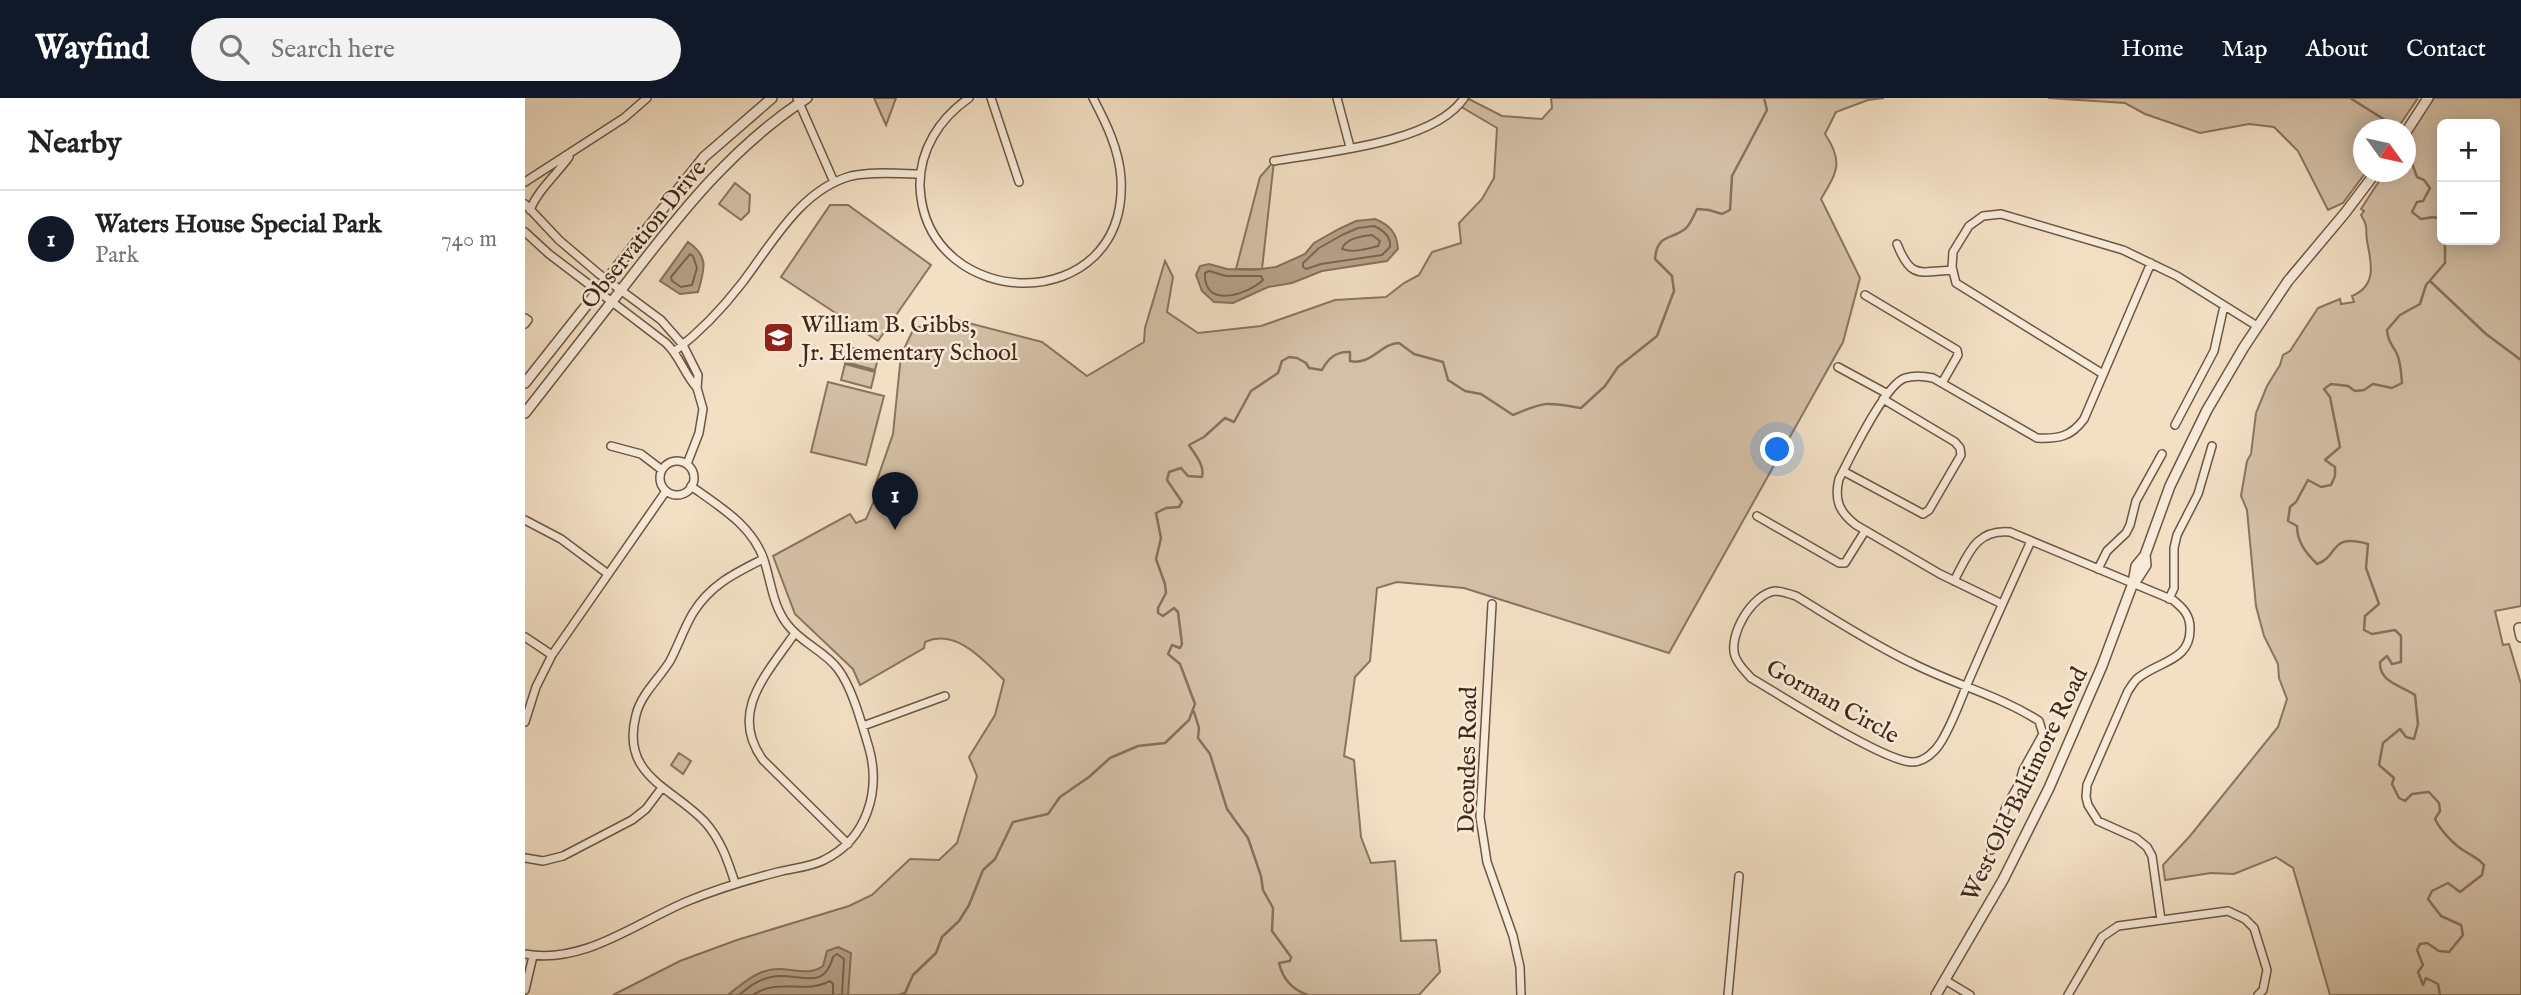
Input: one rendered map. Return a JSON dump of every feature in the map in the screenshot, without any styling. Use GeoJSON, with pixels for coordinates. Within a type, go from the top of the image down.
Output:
{"type":"FeatureCollection","features":[{"type":"Feature","properties":{"kind":"street"},"geometry":{"type":"LineString","coordinates":[[525,182],[624,118],[647,98]]}},
{"type":"Feature","properties":{"kind":"street","name":"Observation Drive"},"geometry":{"type":"LineString","coordinates":[[525,383],[704,156],[772,98]]}},
{"type":"Feature","properties":{"kind":"street"},"geometry":{"type":"LineString","coordinates":[[969,98],[951,110],[937,128],[920,174],[922,198],[934,233],[958,260],[971,270],[1009,284],[1061,279],[1089,262],[1109,236],[1119,208],[1121,178],[1109,130],[1093,98]]}},
{"type":"Feature","properties":{"kind":"street"},"geometry":{"type":"LineString","coordinates":[[991,98],[1019,182]]}},
{"type":"Feature","properties":{"kind":"street"},"geometry":{"type":"LineString","coordinates":[[1338,98],[1350,147]]}},
{"type":"Feature","properties":{"kind":"street"},"geometry":{"type":"LineString","coordinates":[[1274,161],[1398,137],[1438,122],[1464,98]]}},
{"type":"Feature","properties":{"kind":"street"},"geometry":{"type":"LineString","coordinates":[[2414,119],[2428,98]]}},
{"type":"Feature","properties":{"kind":"street"},"geometry":{"type":"LineString","coordinates":[[798,99],[834,182]]}},
{"type":"Feature","properties":{"kind":"street","name":"Observation Drive"},"geometry":{"type":"LineString","coordinates":[[525,412],[684,209],[728,161],[798,99]]}},
{"type":"Feature","properties":{"kind":"street"},"geometry":{"type":"LineString","coordinates":[[572,153],[528,207],[559,240],[605,279],[661,320],[683,345],[698,375],[702,422],[687,464],[693,476],[691,486],[688,491],[680,494],[674,495],[666,491],[659,480],[663,470],[672,462],[687,464]]}},
{"type":"Feature","properties":{"kind":"street"},"geometry":{"type":"LineString","coordinates":[[675,351],[720,311],[807,201],[834,182],[870,173],[920,174]]}},
{"type":"Feature","properties":{"kind":"street","name":"West Old Baltimore Road"},"geometry":{"type":"LineString","coordinates":[[1936,995],[2003,880],[2049,788],[2075,731],[2133,583],[2146,565],[2145,555],[2175,475],[2207,410],[2257,326],[2288,281],[2369,182]]}},
{"type":"Feature","properties":{"kind":"street"},"geometry":{"type":"LineString","coordinates":[[2103,374],[1956,283],[1953,252],[1969,226],[1983,216],[2000,214],[2123,250],[2177,276],[2257,326]]}},
{"type":"Feature","properties":{"kind":"street"},"geometry":{"type":"LineString","coordinates":[[525,232],[549,254],[675,351],[697,388]]}},
{"type":"Feature","properties":{"kind":"street"},"geometry":{"type":"LineString","coordinates":[[1897,244],[1905,265],[1918,271],[1953,270]]}},
{"type":"Feature","properties":{"kind":"street"},"geometry":{"type":"LineString","coordinates":[[2002,604],[1954,581],[1865,531],[1844,515],[1838,505],[1836,492],[1843,471],[1885,396],[1903,378],[1933,378],[2037,438],[2056,439],[2076,430],[2084,419],[2151,264]]}},
{"type":"Feature","properties":{"kind":"street"},"geometry":{"type":"LineString","coordinates":[[1865,295],[1957,350],[1953,365],[1942,383]]}},
{"type":"Feature","properties":{"kind":"street"},"geometry":{"type":"LineString","coordinates":[[2175,425],[2214,351],[2224,306]]}},
{"type":"Feature","properties":{"kind":"street"},"geometry":{"type":"LineString","coordinates":[[525,318],[528,320],[525,324]]}},
{"type":"Feature","properties":{"kind":"street"},"geometry":{"type":"LineString","coordinates":[[1838,367],[1955,442],[1961,455],[1929,510],[1923,514],[1843,471]]}},
{"type":"Feature","properties":{"kind":"street"},"geometry":{"type":"LineString","coordinates":[[611,446],[641,454],[663,470]]}},
{"type":"Feature","properties":{"kind":"street"},"geometry":{"type":"LineString","coordinates":[[2169,599],[2174,587],[2174,548],[2198,494],[2212,446]]}},
{"type":"Feature","properties":{"kind":"street"},"geometry":{"type":"LineString","coordinates":[[2098,569],[2107,551],[2126,533],[2136,500],[2162,454]]}},
{"type":"Feature","properties":{"kind":"street"},"geometry":{"type":"LineString","coordinates":[[525,990],[529,955],[560,955],[591,947],[685,902],[735,883],[824,861],[848,844],[860,830],[868,812],[874,790],[874,765],[863,726],[840,671],[795,633],[776,607],[757,544],[736,519],[691,486]]}},
{"type":"Feature","properties":{"kind":"street"},"geometry":{"type":"LineString","coordinates":[[525,722],[536,687],[552,655],[666,491]]}},
{"type":"Feature","properties":{"kind":"street"},"geometry":{"type":"LineString","coordinates":[[1757,516],[1839,563],[1845,563],[1865,531]]}},
{"type":"Feature","properties":{"kind":"street"},"geometry":{"type":"LineString","coordinates":[[525,520],[561,539],[608,574]]}},
{"type":"Feature","properties":{"kind":"street"},"geometry":{"type":"LineString","coordinates":[[1954,581],[1975,543],[1996,531],[2010,532],[2169,599],[2182,607],[2188,616],[2189,643],[2176,659],[2137,679],[2128,691],[2087,785],[2088,805],[2098,821],[2136,838],[2153,856],[2161,920]]}},
{"type":"Feature","properties":{"kind":"street","name":"Gorman Circle"},"geometry":{"type":"LineString","coordinates":[[1966,687],[1913,664],[1788,593],[1776,591],[1765,595],[1754,604],[1734,639],[1734,654],[1741,668],[1751,678],[1865,743],[1910,762],[1922,761],[1941,742],[1966,687],[2002,604],[2031,541]]}},
{"type":"Feature","properties":{"kind":"street"},"geometry":{"type":"LineString","coordinates":[[735,883],[726,853],[714,833],[691,810],[648,777],[638,758],[632,736],[636,713],[643,699],[668,664],[693,614],[707,594],[723,580],[763,559]]}},
{"type":"Feature","properties":{"kind":"street","name":"Deoudes Road"},"geometry":{"type":"LineString","coordinates":[[1492,604],[1480,817],[1487,862],[1513,936],[1520,967],[1521,995]]}},
{"type":"Feature","properties":{"kind":"street"},"geometry":{"type":"LineString","coordinates":[[795,633],[753,696],[748,716],[750,731],[757,751],[764,760],[848,844]]}},
{"type":"Feature","properties":{"kind":"street"},"geometry":{"type":"LineString","coordinates":[[525,637],[552,655]]}},
{"type":"Feature","properties":{"kind":"street"},"geometry":{"type":"LineString","coordinates":[[1966,687],[2034,717],[2043,727],[2043,734],[2023,769],[1991,850]]}},
{"type":"Feature","properties":{"kind":"street"},"geometry":{"type":"LineString","coordinates":[[863,726],[945,696]]}},
{"type":"Feature","properties":{"kind":"street"},"geometry":{"type":"LineString","coordinates":[[525,858],[543,861],[563,856],[632,820],[646,809],[661,789]]}},
{"type":"Feature","properties":{"kind":"street"},"geometry":{"type":"LineString","coordinates":[[1728,995],[1739,876]]}},
{"type":"Feature","properties":{"kind":"street"},"geometry":{"type":"LineString","coordinates":[[2068,995],[2102,937],[2118,926],[2228,911],[2245,919],[2255,928],[2267,970],[2263,990],[2258,995]]}},
{"type":"Feature","properties":{"kind":"street"},"geometry":{"type":"LineString","coordinates":[[1945,979],[1970,995]]}},
{"type":"Feature","properties":{"kind":"shaded area"},"geometry":{"type":"Polygon","coordinates":[[[874,98],[896,98],[886,125],[874,98]]]}},
{"type":"Feature","properties":{"kind":"shaded area"},"geometry":{"type":"Polygon","coordinates":[[[1467,98],[1502,116],[1542,119],[1552,108],[1551,98],[1884,98],[1868,100],[1836,112],[1825,134],[1835,152],[1836,167],[1821,199],[1860,278],[1843,342],[1669,653],[1464,588],[1397,582],[1377,588],[1370,661],[1355,677],[1344,756],[1354,760],[1361,837],[1371,863],[1395,861],[1401,941],[1436,940],[1440,972],[1419,995],[613,995],[680,961],[737,940],[849,906],[872,895],[910,859],[939,860],[957,843],[977,776],[969,757],[995,715],[1004,680],[969,648],[948,639],[937,639],[925,642],[924,648],[860,685],[853,669],[795,614],[773,556],[850,514],[856,523],[866,519],[881,485],[876,483],[893,434],[901,355],[914,328],[953,319],[1042,342],[1087,376],[1144,342],[1145,328],[1165,261],[1173,277],[1167,312],[1198,333],[1261,326],[1335,300],[1386,297],[1419,275],[1432,252],[1461,243],[1459,223],[1482,199],[1494,178],[1497,128],[1458,105],[1467,98]]]}},
{"type":"Feature","properties":{"kind":"shaded area"},"geometry":{"type":"Polygon","coordinates":[[[2048,98],[2418,98],[2404,119],[2353,119],[2353,182],[2359,182],[2343,203],[2328,210],[2298,151],[2274,127],[2249,124],[2200,133],[2145,114],[2125,103],[2048,98]]]}},
{"type":"Feature","properties":{"kind":"shaded area"},"geometry":{"type":"Polygon","coordinates":[[[2433,98],[2521,98],[2521,606],[2495,611],[2503,645],[2509,644],[2521,684],[2521,995],[2330,995],[2293,868],[2276,857],[2234,874],[2211,873],[2165,880],[2163,865],[2190,836],[2278,727],[2287,699],[2279,678],[2278,664],[2264,636],[2256,606],[2247,510],[2241,496],[2247,461],[2251,454],[2256,413],[2283,355],[2290,351],[2318,308],[2340,299],[2341,304],[2354,302],[2352,296],[2366,286],[2369,279],[2371,265],[2366,226],[2361,215],[2364,211],[2361,209],[2379,182],[2416,182],[2416,124],[2433,98]]]}},
{"type":"Feature","properties":{"kind":"shaded area"},"geometry":{"type":"Polygon","coordinates":[[[1274,161],[1262,269],[1236,269],[1260,177],[1274,161]]]}},
{"type":"Feature","properties":{"kind":"shaded area"},"geometry":{"type":"Polygon","coordinates":[[[735,183],[750,195],[749,212],[741,220],[719,204],[735,183]]]}},
{"type":"Feature","properties":{"kind":"shaded area"},"geometry":{"type":"Polygon","coordinates":[[[830,205],[848,205],[931,265],[878,341],[781,277],[830,205]]]}},
{"type":"Feature","properties":{"kind":"shaded area"},"geometry":{"type":"Polygon","coordinates":[[[849,347],[879,355],[875,370],[845,362],[849,347]]]}},
{"type":"Feature","properties":{"kind":"shaded area"},"geometry":{"type":"Polygon","coordinates":[[[845,364],[875,372],[871,388],[841,380],[845,364]]]}},
{"type":"Feature","properties":{"kind":"shaded area"},"geometry":{"type":"Polygon","coordinates":[[[828,382],[884,396],[866,465],[811,452],[828,382]]]}},
{"type":"Feature","properties":{"kind":"shaded area"},"geometry":{"type":"Polygon","coordinates":[[[679,753],[691,761],[683,774],[671,765],[679,753]]]}},
{"type":"Feature","properties":{"kind":"water"},"geometry":{"type":"Polygon","coordinates":[[[1375,219],[1389,227],[1396,238],[1398,249],[1387,261],[1322,271],[1292,283],[1268,287],[1233,303],[1214,302],[1202,291],[1196,275],[1200,266],[1209,264],[1227,269],[1254,270],[1276,267],[1305,254],[1314,243],[1339,229],[1356,221],[1375,219]]]}},
{"type":"Feature","properties":{"kind":"water"},"geometry":{"type":"Polygon","coordinates":[[[688,242],[700,253],[703,270],[698,292],[680,294],[660,281],[688,242]]]}},
{"type":"Feature","properties":{"kind":"water"},"geometry":{"type":"Polygon","coordinates":[[[838,947],[851,953],[848,995],[728,995],[764,971],[818,969],[823,966],[827,951],[838,947]]]}},
{"type":"Feature","properties":{"kind":"waterway"},"geometry":{"type":"LineString","coordinates":[[899,995],[905,993],[913,975],[936,953],[942,937],[959,921],[969,905],[983,870],[995,859],[1013,822],[1048,814],[1060,797],[1110,758],[1138,746],[1165,743],[1189,720],[1195,704],[1180,664],[1168,654],[1172,645],[1180,648],[1182,644],[1178,612],[1174,608],[1163,616],[1158,613],[1166,593],[1156,559],[1161,538],[1156,513],[1166,508],[1179,507],[1182,502],[1167,480],[1169,472],[1181,468],[1188,476],[1202,477],[1201,464],[1189,445],[1204,437],[1225,418],[1234,422],[1251,391],[1278,373],[1282,361],[1289,357],[1297,358],[1309,368],[1322,370],[1337,354],[1350,352],[1350,361],[1357,362],[1399,343],[1414,354],[1443,362],[1448,380],[1465,391],[1481,394],[1513,415],[1546,404],[1581,408],[1605,386],[1618,367],[1657,336],[1674,291],[1672,276],[1655,259],[1656,251],[1662,241],[1685,229],[1697,209],[1722,214],[1730,210],[1732,176],[1767,110],[1764,98]]}},
{"type":"Feature","properties":{"kind":"waterway"},"geometry":{"type":"LineString","coordinates":[[2350,98],[2383,119]]}},
{"type":"Feature","properties":{"kind":"waterway"},"geometry":{"type":"LineString","coordinates":[[2416,174],[2430,188],[2423,201],[2417,202],[2412,212],[2421,219],[2437,218]]}},
{"type":"Feature","properties":{"kind":"waterway"},"geometry":{"type":"LineString","coordinates":[[2440,995],[2438,984],[2426,978],[2423,985],[2418,972],[2423,965],[2417,950],[2420,944],[2427,943],[2439,951],[2449,952],[2463,935],[2461,925],[2441,916],[2428,899],[2432,891],[2448,883],[2460,892],[2482,875],[2484,865],[2457,846],[2440,828],[2435,819],[2440,811],[2439,803],[2429,792],[2412,794],[2405,801],[2399,798],[2392,784],[2394,778],[2379,765],[2383,743],[2400,729],[2406,737],[2414,739],[2418,724],[2415,695],[2387,679],[2381,669],[2380,662],[2387,656],[2392,664],[2401,662],[2401,636],[2395,630],[2372,634],[2364,630],[2365,616],[2379,604],[2366,568],[2368,544],[2355,541],[2340,543],[2329,556],[2317,564],[2303,547],[2297,526],[2288,521],[2290,507],[2296,502],[2308,480],[2321,487],[2331,485],[2335,476],[2335,467],[2325,460],[2340,447],[2330,397],[2324,389],[2331,384],[2348,386],[2355,391],[2364,390],[2373,384],[2392,388],[2402,383],[2399,359],[2387,330],[2400,315],[2420,304],[2426,285],[2445,263],[2445,245]]}},
{"type":"Feature","properties":{"kind":"waterway"},"geometry":{"type":"LineString","coordinates":[[2430,281],[2486,334],[2521,360]]}},
{"type":"Feature","properties":{"kind":"waterway"},"geometry":{"type":"LineString","coordinates":[[1194,712],[1199,728],[1198,738],[1210,754],[1227,809],[1248,838],[1263,890],[1273,908],[1272,931],[1291,957],[1290,961],[1279,963],[1283,974],[1289,984],[1308,995]]}},
{"type":"Feature","properties":{"kind":"place","name":"William B. Gibbs, Jr. Elementary School"},"geometry":{"type":"Point","coordinates":[778,338]}},
{"type":"Feature","properties":{"kind":"place","name":"Waters House Special Park"},"geometry":{"type":"Point","coordinates":[895,530]}}]}
